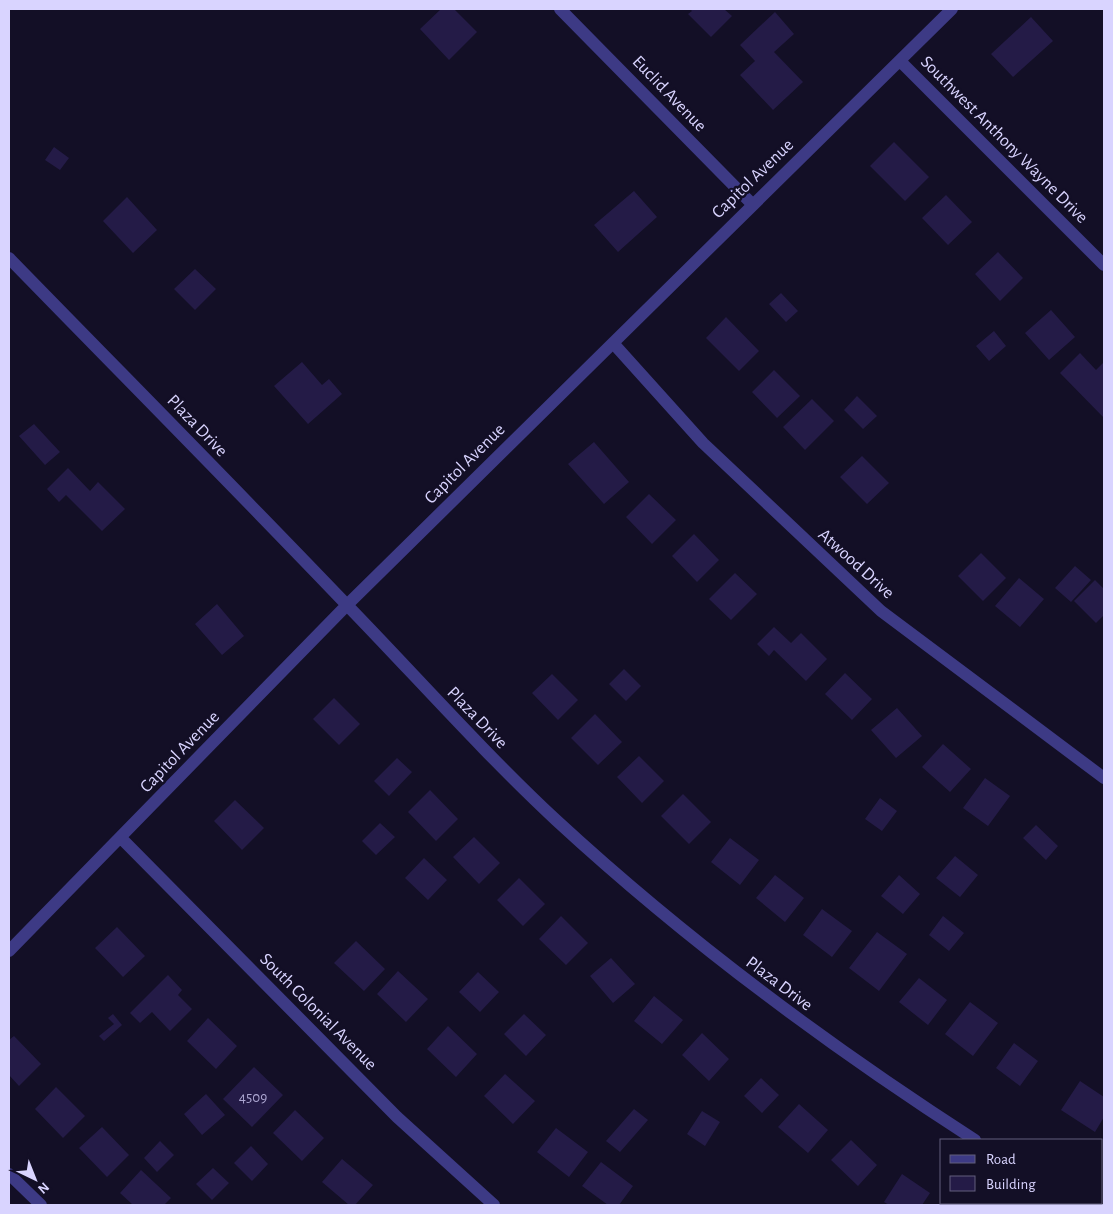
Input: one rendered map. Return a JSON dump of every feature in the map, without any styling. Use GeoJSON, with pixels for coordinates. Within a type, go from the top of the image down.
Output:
{"type":"FeatureCollection","features":[{"type":"Feature","properties":{"kind":"street","name":"Euclid Avenue"},"geometry":{"type":"LineString","coordinates":[[560,9],[752,204]]}},
{"type":"Feature","properties":{"kind":"street","name":"Capitol Avenue"},"geometry":{"type":"LineString","coordinates":[[9,951],[347,605],[952,9]]}},
{"type":"Feature","properties":{"kind":"street","name":"Southwest Anthony Wayne Drive"},"geometry":{"type":"LineString","coordinates":[[900,61],[1104,265]]}},
{"type":"Feature","properties":{"kind":"street","name":"Plaza Drive"},"geometry":{"type":"LineString","coordinates":[[9,258],[347,605],[477,744],[556,820],[722,963],[885,1082],[973,1139]]}},
{"type":"Feature","properties":{"kind":"street","name":"Atwood Drive"},"geometry":{"type":"LineString","coordinates":[[613,343],[703,443],[881,611],[1104,778]]}},
{"type":"Feature","properties":{"kind":"street","name":"South Colonial Avenue"},"geometry":{"type":"LineString","coordinates":[[121,838],[397,1117],[494,1205]]}},
{"type":"Feature","properties":{"kind":"street"},"geometry":{"type":"LineString","coordinates":[[9,1174],[41,1205]]}},
{"type":"Feature","properties":{"kind":"building"},"geometry":{"type":"Polygon","coordinates":[[[441,9],[454,9],[477,32],[449,60],[420,29],[441,9]]]}},
{"type":"Feature","properties":{"kind":"building"},"geometry":{"type":"Polygon","coordinates":[[[690,9],[724,9],[732,16],[711,37],[688,14],[692,11],[690,9]]]}},
{"type":"Feature","properties":{"kind":"building"},"geometry":{"type":"Polygon","coordinates":[[[775,12],[794,34],[774,52],[803,82],[773,110],[740,75],[755,61],[740,45],[775,12]]]}},
{"type":"Feature","properties":{"kind":"building"},"geometry":{"type":"Polygon","coordinates":[[[1031,17],[1053,41],[1013,77],[991,54],[1031,17]]]}},
{"type":"Feature","properties":{"kind":"building"},"geometry":{"type":"Polygon","coordinates":[[[894,142],[929,177],[905,201],[870,166],[894,142]]]}},
{"type":"Feature","properties":{"kind":"building"},"geometry":{"type":"Polygon","coordinates":[[[54,147],[69,158],[60,170],[45,160],[54,147]]]}},
{"type":"Feature","properties":{"kind":"building"},"geometry":{"type":"Polygon","coordinates":[[[634,191],[657,217],[618,252],[594,225],[634,191]]]}},
{"type":"Feature","properties":{"kind":"building"},"geometry":{"type":"Polygon","coordinates":[[[946,195],[972,222],[948,245],[922,218],[946,195]]]}},
{"type":"Feature","properties":{"kind":"building"},"geometry":{"type":"Polygon","coordinates":[[[127,197],[157,230],[133,253],[103,221],[127,197]]]}},
{"type":"Feature","properties":{"kind":"building"},"geometry":{"type":"Polygon","coordinates":[[[998,252],[1023,278],[1000,301],[975,274],[998,252]]]}},
{"type":"Feature","properties":{"kind":"building"},"geometry":{"type":"Polygon","coordinates":[[[195,269],[216,289],[195,310],[174,289],[195,269]]]}},
{"type":"Feature","properties":{"kind":"building"},"geometry":{"type":"Polygon","coordinates":[[[781,293],[798,311],[786,322],[769,304],[781,293]]]}},
{"type":"Feature","properties":{"kind":"building"},"geometry":{"type":"Polygon","coordinates":[[[1051,310],[1075,337],[1049,360],[1025,333],[1051,310]]]}},
{"type":"Feature","properties":{"kind":"building"},"geometry":{"type":"Polygon","coordinates":[[[726,317],[759,351],[739,371],[706,338],[726,317]]]}},
{"type":"Feature","properties":{"kind":"building"},"geometry":{"type":"Polygon","coordinates":[[[994,331],[1006,346],[989,361],[976,346],[994,331]]]}},
{"type":"Feature","properties":{"kind":"building"},"geometry":{"type":"Polygon","coordinates":[[[1080,353],[1096,370],[1104,362],[1104,418],[1060,373],[1080,353]]]}},
{"type":"Feature","properties":{"kind":"building"},"geometry":{"type":"Polygon","coordinates":[[[302,362],[322,385],[329,379],[342,394],[308,424],[274,386],[302,362]]]}},
{"type":"Feature","properties":{"kind":"building"},"geometry":{"type":"Polygon","coordinates":[[[774,370],[800,396],[777,418],[752,392],[774,370]]]}},
{"type":"Feature","properties":{"kind":"building"},"geometry":{"type":"Polygon","coordinates":[[[857,396],[877,416],[863,429],[844,410],[857,396]]]}},
{"type":"Feature","properties":{"kind":"building"},"geometry":{"type":"Polygon","coordinates":[[[812,399],[834,421],[805,450],[783,427],[812,399]]]}},
{"type":"Feature","properties":{"kind":"building"},"geometry":{"type":"Polygon","coordinates":[[[34,424],[60,452],[45,465],[19,436],[34,424]]]}},
{"type":"Feature","properties":{"kind":"building"},"geometry":{"type":"Polygon","coordinates":[[[594,442],[629,482],[604,504],[568,464],[594,442]]]}},
{"type":"Feature","properties":{"kind":"building"},"geometry":{"type":"Polygon","coordinates":[[[862,456],[889,483],[867,504],[840,477],[862,456]]]}},
{"type":"Feature","properties":{"kind":"building"},"geometry":{"type":"Polygon","coordinates":[[[68,468],[90,491],[98,482],[125,509],[102,531],[66,495],[59,502],[47,489],[68,468]]]}},
{"type":"Feature","properties":{"kind":"building"},"geometry":{"type":"Polygon","coordinates":[[[649,494],[676,520],[652,544],[626,517],[649,494]]]}},
{"type":"Feature","properties":{"kind":"building"},"geometry":{"type":"Polygon","coordinates":[[[694,534],[719,560],[697,582],[672,556],[694,534]]]}},
{"type":"Feature","properties":{"kind":"building"},"geometry":{"type":"Polygon","coordinates":[[[981,553],[1006,578],[983,601],[958,576],[981,553]]]}},
{"type":"Feature","properties":{"kind":"building"},"geometry":{"type":"Polygon","coordinates":[[[1075,566],[1091,580],[1071,602],[1055,588],[1075,566]]]}},
{"type":"Feature","properties":{"kind":"building"},"geometry":{"type":"Polygon","coordinates":[[[735,573],[757,594],[731,620],[709,599],[735,573]]]}},
{"type":"Feature","properties":{"kind":"building"},"geometry":{"type":"Polygon","coordinates":[[[1019,578],[1044,599],[1020,627],[995,606],[1019,578]]]}},
{"type":"Feature","properties":{"kind":"building"},"geometry":{"type":"Polygon","coordinates":[[[1095,580],[1104,589],[1104,615],[1096,623],[1074,601],[1095,580]]]}},
{"type":"Feature","properties":{"kind":"building"},"geometry":{"type":"Polygon","coordinates":[[[217,604],[244,636],[222,655],[195,624],[217,604]]]}},
{"type":"Feature","properties":{"kind":"building"},"geometry":{"type":"Polygon","coordinates":[[[774,627],[791,643],[801,633],[827,659],[806,681],[774,650],[769,656],[757,644],[774,627]]]}},
{"type":"Feature","properties":{"kind":"building"},"geometry":{"type":"Polygon","coordinates":[[[624,669],[641,686],[626,701],[609,684],[624,669]]]}},
{"type":"Feature","properties":{"kind":"building"},"geometry":{"type":"Polygon","coordinates":[[[845,673],[872,699],[852,720],[825,694],[845,673]]]}},
{"type":"Feature","properties":{"kind":"building"},"geometry":{"type":"Polygon","coordinates":[[[552,674],[578,700],[558,720],[532,693],[552,674]]]}},
{"type":"Feature","properties":{"kind":"building"},"geometry":{"type":"Polygon","coordinates":[[[334,698],[360,724],[339,745],[313,719],[334,698]]]}},
{"type":"Feature","properties":{"kind":"building"},"geometry":{"type":"Polygon","coordinates":[[[897,708],[922,736],[896,758],[871,730],[897,708]]]}},
{"type":"Feature","properties":{"kind":"building"},"geometry":{"type":"Polygon","coordinates":[[[595,714],[622,742],[598,765],[571,738],[595,714]]]}},
{"type":"Feature","properties":{"kind":"building"},"geometry":{"type":"Polygon","coordinates":[[[943,744],[971,769],[950,792],[922,767],[943,744]]]}},
{"type":"Feature","properties":{"kind":"building"},"geometry":{"type":"Polygon","coordinates":[[[639,756],[664,781],[642,803],[617,777],[639,756]]]}},
{"type":"Feature","properties":{"kind":"building"},"geometry":{"type":"Polygon","coordinates":[[[397,758],[412,772],[389,796],[374,781],[397,758]]]}},
{"type":"Feature","properties":{"kind":"building"},"geometry":{"type":"Polygon","coordinates":[[[985,778],[1010,796],[988,826],[963,808],[985,778]]]}},
{"type":"Feature","properties":{"kind":"building"},"geometry":{"type":"Polygon","coordinates":[[[430,790],[458,819],[436,841],[408,812],[430,790]]]}},
{"type":"Feature","properties":{"kind":"building"},"geometry":{"type":"Polygon","coordinates":[[[683,794],[711,822],[689,844],[661,816],[683,794]]]}},
{"type":"Feature","properties":{"kind":"building"},"geometry":{"type":"Polygon","coordinates":[[[880,798],[897,811],[882,831],[865,819],[880,798]]]}},
{"type":"Feature","properties":{"kind":"building"},"geometry":{"type":"Polygon","coordinates":[[[235,800],[264,828],[242,850],[214,821],[235,800]]]}},
{"type":"Feature","properties":{"kind":"building"},"geometry":{"type":"Polygon","coordinates":[[[380,823],[395,837],[376,855],[362,841],[380,823]]]}},
{"type":"Feature","properties":{"kind":"building"},"geometry":{"type":"Polygon","coordinates":[[[1036,825],[1058,846],[1046,860],[1023,838],[1036,825]]]}},
{"type":"Feature","properties":{"kind":"building"},"geometry":{"type":"Polygon","coordinates":[[[474,837],[500,863],[479,884],[453,857],[474,837]]]}},
{"type":"Feature","properties":{"kind":"building"},"geometry":{"type":"Polygon","coordinates":[[[730,838],[759,860],[740,885],[711,862],[730,838]]]}},
{"type":"Feature","properties":{"kind":"building"},"geometry":{"type":"Polygon","coordinates":[[[955,856],[978,875],[960,897],[936,878],[955,856]]]}},
{"type":"Feature","properties":{"kind":"building"},"geometry":{"type":"Polygon","coordinates":[[[424,858],[447,880],[428,900],[405,878],[424,858]]]}},
{"type":"Feature","properties":{"kind":"building"},"geometry":{"type":"Polygon","coordinates":[[[775,875],[804,898],[785,922],[756,898],[775,875]]]}},
{"type":"Feature","properties":{"kind":"building"},"geometry":{"type":"Polygon","coordinates":[[[899,875],[920,894],[903,914],[881,896],[899,875]]]}},
{"type":"Feature","properties":{"kind":"building"},"geometry":{"type":"Polygon","coordinates":[[[519,878],[545,904],[523,926],[497,900],[519,878]]]}},
{"type":"Feature","properties":{"kind":"building"},"geometry":{"type":"Polygon","coordinates":[[[822,909],[852,931],[832,957],[803,935],[822,909]]]}},
{"type":"Feature","properties":{"kind":"building"},"geometry":{"type":"Polygon","coordinates":[[[561,916],[588,943],[566,965],[539,939],[561,916]]]}},
{"type":"Feature","properties":{"kind":"building"},"geometry":{"type":"Polygon","coordinates":[[[943,916],[964,933],[949,951],[929,935],[943,916]]]}},
{"type":"Feature","properties":{"kind":"building"},"geometry":{"type":"Polygon","coordinates":[[[117,927],[145,956],[123,977],[95,948],[117,927]]]}},
{"type":"Feature","properties":{"kind":"building"},"geometry":{"type":"Polygon","coordinates":[[[877,932],[907,954],[879,991],[849,968],[877,932]]]}},
{"type":"Feature","properties":{"kind":"building"},"geometry":{"type":"Polygon","coordinates":[[[356,941],[385,969],[364,991],[334,963],[356,941]]]}},
{"type":"Feature","properties":{"kind":"building"},"geometry":{"type":"Polygon","coordinates":[[[611,958],[635,984],[613,1003],[590,976],[611,958]]]}},
{"type":"Feature","properties":{"kind":"building"},"geometry":{"type":"Polygon","coordinates":[[[398,971],[428,999],[406,1022],[377,994],[398,971]]]}},
{"type":"Feature","properties":{"kind":"building"},"geometry":{"type":"Polygon","coordinates":[[[478,972],[499,992],[480,1012],[459,992],[478,972]]]}},
{"type":"Feature","properties":{"kind":"building"},"geometry":{"type":"Polygon","coordinates":[[[168,975],[182,990],[178,995],[192,1009],[170,1031],[152,1012],[140,1023],[130,1013],[168,975]]]}},
{"type":"Feature","properties":{"kind":"building"},"geometry":{"type":"Polygon","coordinates":[[[919,978],[947,1000],[928,1025],[899,1002],[919,978]]]}},
{"type":"Feature","properties":{"kind":"building"},"geometry":{"type":"Polygon","coordinates":[[[654,996],[683,1020],[662,1044],[634,1021],[654,996]]]}},
{"type":"Feature","properties":{"kind":"building"},"geometry":{"type":"Polygon","coordinates":[[[970,1002],[998,1023],[973,1056],[945,1034],[970,1002]]]}},
{"type":"Feature","properties":{"kind":"building"},"geometry":{"type":"Polygon","coordinates":[[[113,1014],[122,1025],[104,1041],[99,1036],[114,1024],[108,1018],[113,1014]]]}},
{"type":"Feature","properties":{"kind":"building"},"geometry":{"type":"Polygon","coordinates":[[[524,1014],[546,1035],[526,1056],[504,1034],[524,1014]]]}},
{"type":"Feature","properties":{"kind":"building"},"geometry":{"type":"Polygon","coordinates":[[[208,1018],[237,1046],[216,1069],[187,1041],[208,1018]]]}},
{"type":"Feature","properties":{"kind":"building"},"geometry":{"type":"Polygon","coordinates":[[[448,1026],[477,1054],[456,1077],[427,1049],[448,1026]]]}},
{"type":"Feature","properties":{"kind":"building"},"geometry":{"type":"Polygon","coordinates":[[[702,1033],[729,1059],[709,1081],[682,1055],[702,1033]]]}},
{"type":"Feature","properties":{"kind":"building"},"geometry":{"type":"Polygon","coordinates":[[[14,1036],[41,1064],[19,1086],[9,1075],[9,1040],[14,1036]]]}},
{"type":"Feature","properties":{"kind":"building"},"geometry":{"type":"Polygon","coordinates":[[[1014,1043],[1038,1061],[1020,1086],[996,1068],[1014,1043]]]}},
{"type":"Feature","properties":{"kind":"building"},"geometry":{"type":"Polygon","coordinates":[[[254,1067],[283,1095],[252,1127],[223,1099],[254,1067]]]}},
{"type":"Feature","properties":{"kind":"building"},"geometry":{"type":"Polygon","coordinates":[[[505,1074],[535,1101],[513,1124],[484,1096],[505,1074]]]}},
{"type":"Feature","properties":{"kind":"building"},"geometry":{"type":"Polygon","coordinates":[[[761,1078],[779,1095],[762,1113],[744,1096],[761,1078]]]}},
{"type":"Feature","properties":{"kind":"building"},"geometry":{"type":"Polygon","coordinates":[[[1080,1081],[1104,1097],[1104,1117],[1095,1132],[1061,1110],[1080,1081]]]}},
{"type":"Feature","properties":{"kind":"building"},"geometry":{"type":"Polygon","coordinates":[[[56,1087],[85,1116],[63,1138],[35,1109],[56,1087]]]}},
{"type":"Feature","properties":{"kind":"building"},"geometry":{"type":"Polygon","coordinates":[[[206,1094],[225,1115],[202,1135],[184,1114],[206,1094]]]}},
{"type":"Feature","properties":{"kind":"building"},"geometry":{"type":"Polygon","coordinates":[[[799,1104],[828,1130],[808,1153],[778,1127],[799,1104]]]}},
{"type":"Feature","properties":{"kind":"building"},"geometry":{"type":"Polygon","coordinates":[[[634,1109],[648,1120],[620,1152],[606,1141],[634,1109]]]}},
{"type":"Feature","properties":{"kind":"building"},"geometry":{"type":"Polygon","coordinates":[[[295,1110],[324,1138],[302,1161],[273,1133],[295,1110]]]}},
{"type":"Feature","properties":{"kind":"building"},"geometry":{"type":"Polygon","coordinates":[[[702,1111],[720,1122],[705,1146],[687,1134],[702,1111]]]}},
{"type":"Feature","properties":{"kind":"building"},"geometry":{"type":"Polygon","coordinates":[[[102,1127],[129,1155],[107,1177],[79,1148],[102,1127]]]}},
{"type":"Feature","properties":{"kind":"building"},"geometry":{"type":"Polygon","coordinates":[[[556,1128],[588,1152],[569,1177],[537,1152],[556,1128]]]}},
{"type":"Feature","properties":{"kind":"building"},"geometry":{"type":"Polygon","coordinates":[[[851,1140],[877,1165],[858,1186],[831,1160],[851,1140]]]}},
{"type":"Feature","properties":{"kind":"building"},"geometry":{"type":"Polygon","coordinates":[[[160,1141],[174,1155],[157,1172],[144,1158],[160,1141]]]}},
{"type":"Feature","properties":{"kind":"building"},"geometry":{"type":"Polygon","coordinates":[[[251,1146],[268,1164],[252,1181],[234,1163],[251,1146]]]}},
{"type":"Feature","properties":{"kind":"building"},"geometry":{"type":"Polygon","coordinates":[[[342,1159],[373,1185],[355,1205],[349,1205],[322,1182],[342,1159]]]}},
{"type":"Feature","properties":{"kind":"building"},"geometry":{"type":"Polygon","coordinates":[[[601,1162],[633,1186],[619,1205],[608,1205],[582,1186],[601,1162]]]}},
{"type":"Feature","properties":{"kind":"building"},"geometry":{"type":"Polygon","coordinates":[[[213,1168],[229,1183],[212,1200],[196,1184],[213,1168]]]}},
{"type":"Feature","properties":{"kind":"building"},"geometry":{"type":"Polygon","coordinates":[[[141,1170],[171,1198],[164,1205],[133,1205],[120,1193],[141,1170]]]}},
{"type":"Feature","properties":{"kind":"building"},"geometry":{"type":"Polygon","coordinates":[[[902,1174],[930,1193],[922,1205],[889,1205],[884,1202],[902,1174]]]}}]}
